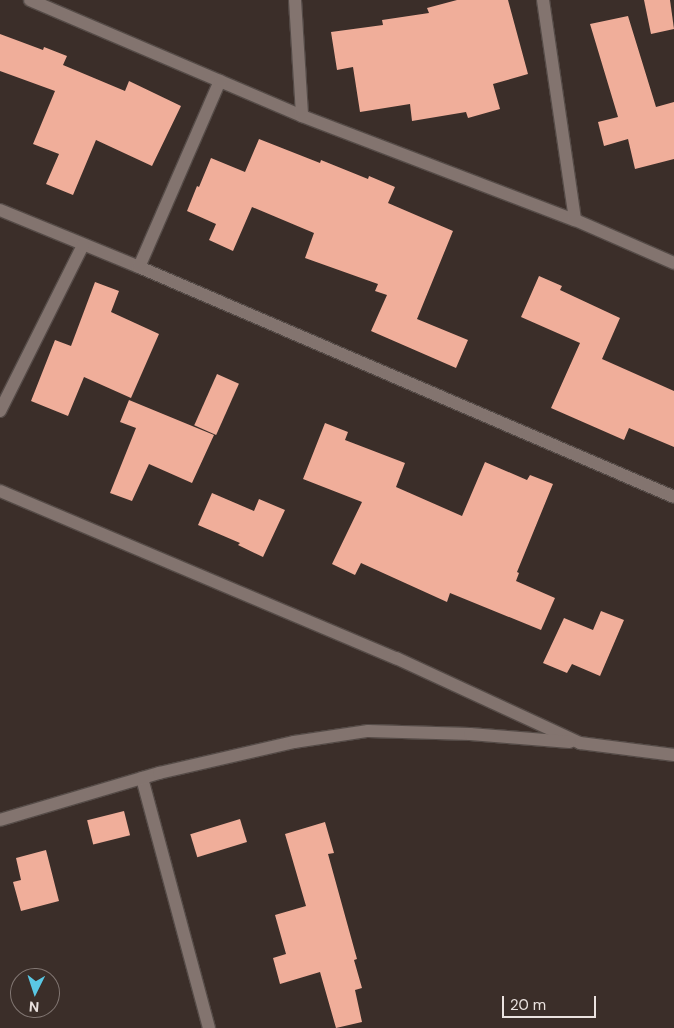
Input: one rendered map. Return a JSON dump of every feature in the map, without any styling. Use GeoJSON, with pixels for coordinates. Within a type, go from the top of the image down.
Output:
{"type":"FeatureCollection","features":[{"type":"Feature","properties":{"kind":"street"},"geometry":{"type":"LineString","coordinates":[[30,0],[57,6],[220,81],[302,116],[576,220],[674,263]]}},
{"type":"Feature","properties":{"kind":"street"},"geometry":{"type":"LineString","coordinates":[[295,0],[302,116]]}},
{"type":"Feature","properties":{"kind":"street"},"geometry":{"type":"LineString","coordinates":[[543,0],[576,220]]}},
{"type":"Feature","properties":{"kind":"street"},"geometry":{"type":"LineString","coordinates":[[139,267],[220,81]]}},
{"type":"Feature","properties":{"kind":"street"},"geometry":{"type":"LineString","coordinates":[[0,210],[139,267],[674,497]]}},
{"type":"Feature","properties":{"kind":"street"},"geometry":{"type":"LineString","coordinates":[[0,411],[83,245]]}},
{"type":"Feature","properties":{"kind":"street"},"geometry":{"type":"LineString","coordinates":[[0,492],[396,658],[580,743]]}},
{"type":"Feature","properties":{"kind":"street"},"geometry":{"type":"LineString","coordinates":[[0,820],[142,778],[294,742],[368,731],[470,734],[580,743],[674,756]]}},
{"type":"Feature","properties":{"kind":"street"},"geometry":{"type":"LineString","coordinates":[[142,778],[209,1028]]}},
{"type":"Feature","properties":{"kind":"building"},"geometry":{"type":"Polygon","coordinates":[[[457,0],[508,0],[528,74],[493,84],[500,109],[468,118],[466,112],[412,121],[410,104],[360,112],[353,67],[337,70],[331,32],[383,25],[382,20],[429,13],[427,8],[457,0]]]}},
{"type":"Feature","properties":{"kind":"building"},"geometry":{"type":"Polygon","coordinates":[[[644,0],[670,0],[674,29],[651,34],[644,0]]]}},
{"type":"Feature","properties":{"kind":"building"},"geometry":{"type":"Polygon","coordinates":[[[628,16],[656,107],[674,102],[674,159],[635,169],[628,139],[604,146],[598,122],[618,117],[590,24],[628,16]]]}},
{"type":"Feature","properties":{"kind":"building"},"geometry":{"type":"Polygon","coordinates":[[[0,34],[43,50],[44,47],[67,56],[63,65],[125,91],[129,81],[181,106],[152,166],[96,140],[73,195],[46,184],[59,154],[33,144],[55,91],[0,71],[0,34]]]}},
{"type":"Feature","properties":{"kind":"building"},"geometry":{"type":"Polygon","coordinates":[[[259,139],[320,163],[321,160],[368,179],[369,176],[395,187],[388,203],[453,231],[417,319],[468,340],[456,368],[371,331],[387,295],[375,291],[378,284],[305,258],[314,233],[252,207],[233,251],[209,240],[216,224],[187,211],[197,186],[199,187],[211,158],[245,172],[259,139]]]}},
{"type":"Feature","properties":{"kind":"building"},"geometry":{"type":"Polygon","coordinates":[[[539,276],[562,286],[560,290],[620,318],[602,359],[674,391],[674,447],[629,428],[624,440],[551,408],[580,343],[521,317],[539,276]]]}},
{"type":"Feature","properties":{"kind":"building"},"geometry":{"type":"Polygon","coordinates":[[[95,282],[119,291],[111,312],[159,334],[131,398],[84,377],[68,416],[31,401],[55,340],[71,346],[95,282]]]}},
{"type":"Feature","properties":{"kind":"building"},"geometry":{"type":"Polygon","coordinates":[[[217,374],[239,384],[216,435],[194,425],[217,374]]]}},
{"type":"Feature","properties":{"kind":"building"},"geometry":{"type":"Polygon","coordinates":[[[129,400],[214,435],[192,483],[149,464],[132,501],[110,493],[136,428],[120,422],[129,400]]]}},
{"type":"Feature","properties":{"kind":"building"},"geometry":{"type":"Polygon","coordinates":[[[325,423],[348,432],[345,440],[405,463],[396,487],[462,516],[485,462],[527,480],[530,475],[553,484],[517,572],[519,573],[516,581],[555,598],[541,630],[450,593],[447,602],[361,563],[355,575],[332,564],[362,502],[303,479],[325,423]]]}},
{"type":"Feature","properties":{"kind":"building"},"geometry":{"type":"Polygon","coordinates":[[[212,493],[254,511],[259,499],[285,510],[263,557],[238,545],[240,543],[198,525],[212,493]]]}},
{"type":"Feature","properties":{"kind":"building"},"geometry":{"type":"Polygon","coordinates":[[[601,611],[624,620],[600,676],[572,664],[567,673],[543,663],[564,618],[593,630],[601,611]]]}},
{"type":"Feature","properties":{"kind":"building"},"geometry":{"type":"Polygon","coordinates":[[[124,811],[130,835],[93,844],[87,820],[124,811]]]}},
{"type":"Feature","properties":{"kind":"building"},"geometry":{"type":"Polygon","coordinates":[[[240,819],[247,842],[197,857],[190,834],[240,819]]]}},
{"type":"Feature","properties":{"kind":"building"},"geometry":{"type":"Polygon","coordinates":[[[325,822],[334,853],[328,854],[357,959],[354,960],[362,988],[355,990],[362,1022],[336,1028],[320,972],[280,984],[273,958],[286,954],[275,915],[306,906],[285,834],[325,822]]]}},
{"type":"Feature","properties":{"kind":"building"},"geometry":{"type":"Polygon","coordinates":[[[46,850],[59,901],[21,911],[13,882],[21,880],[16,858],[46,850]]]}}]}
